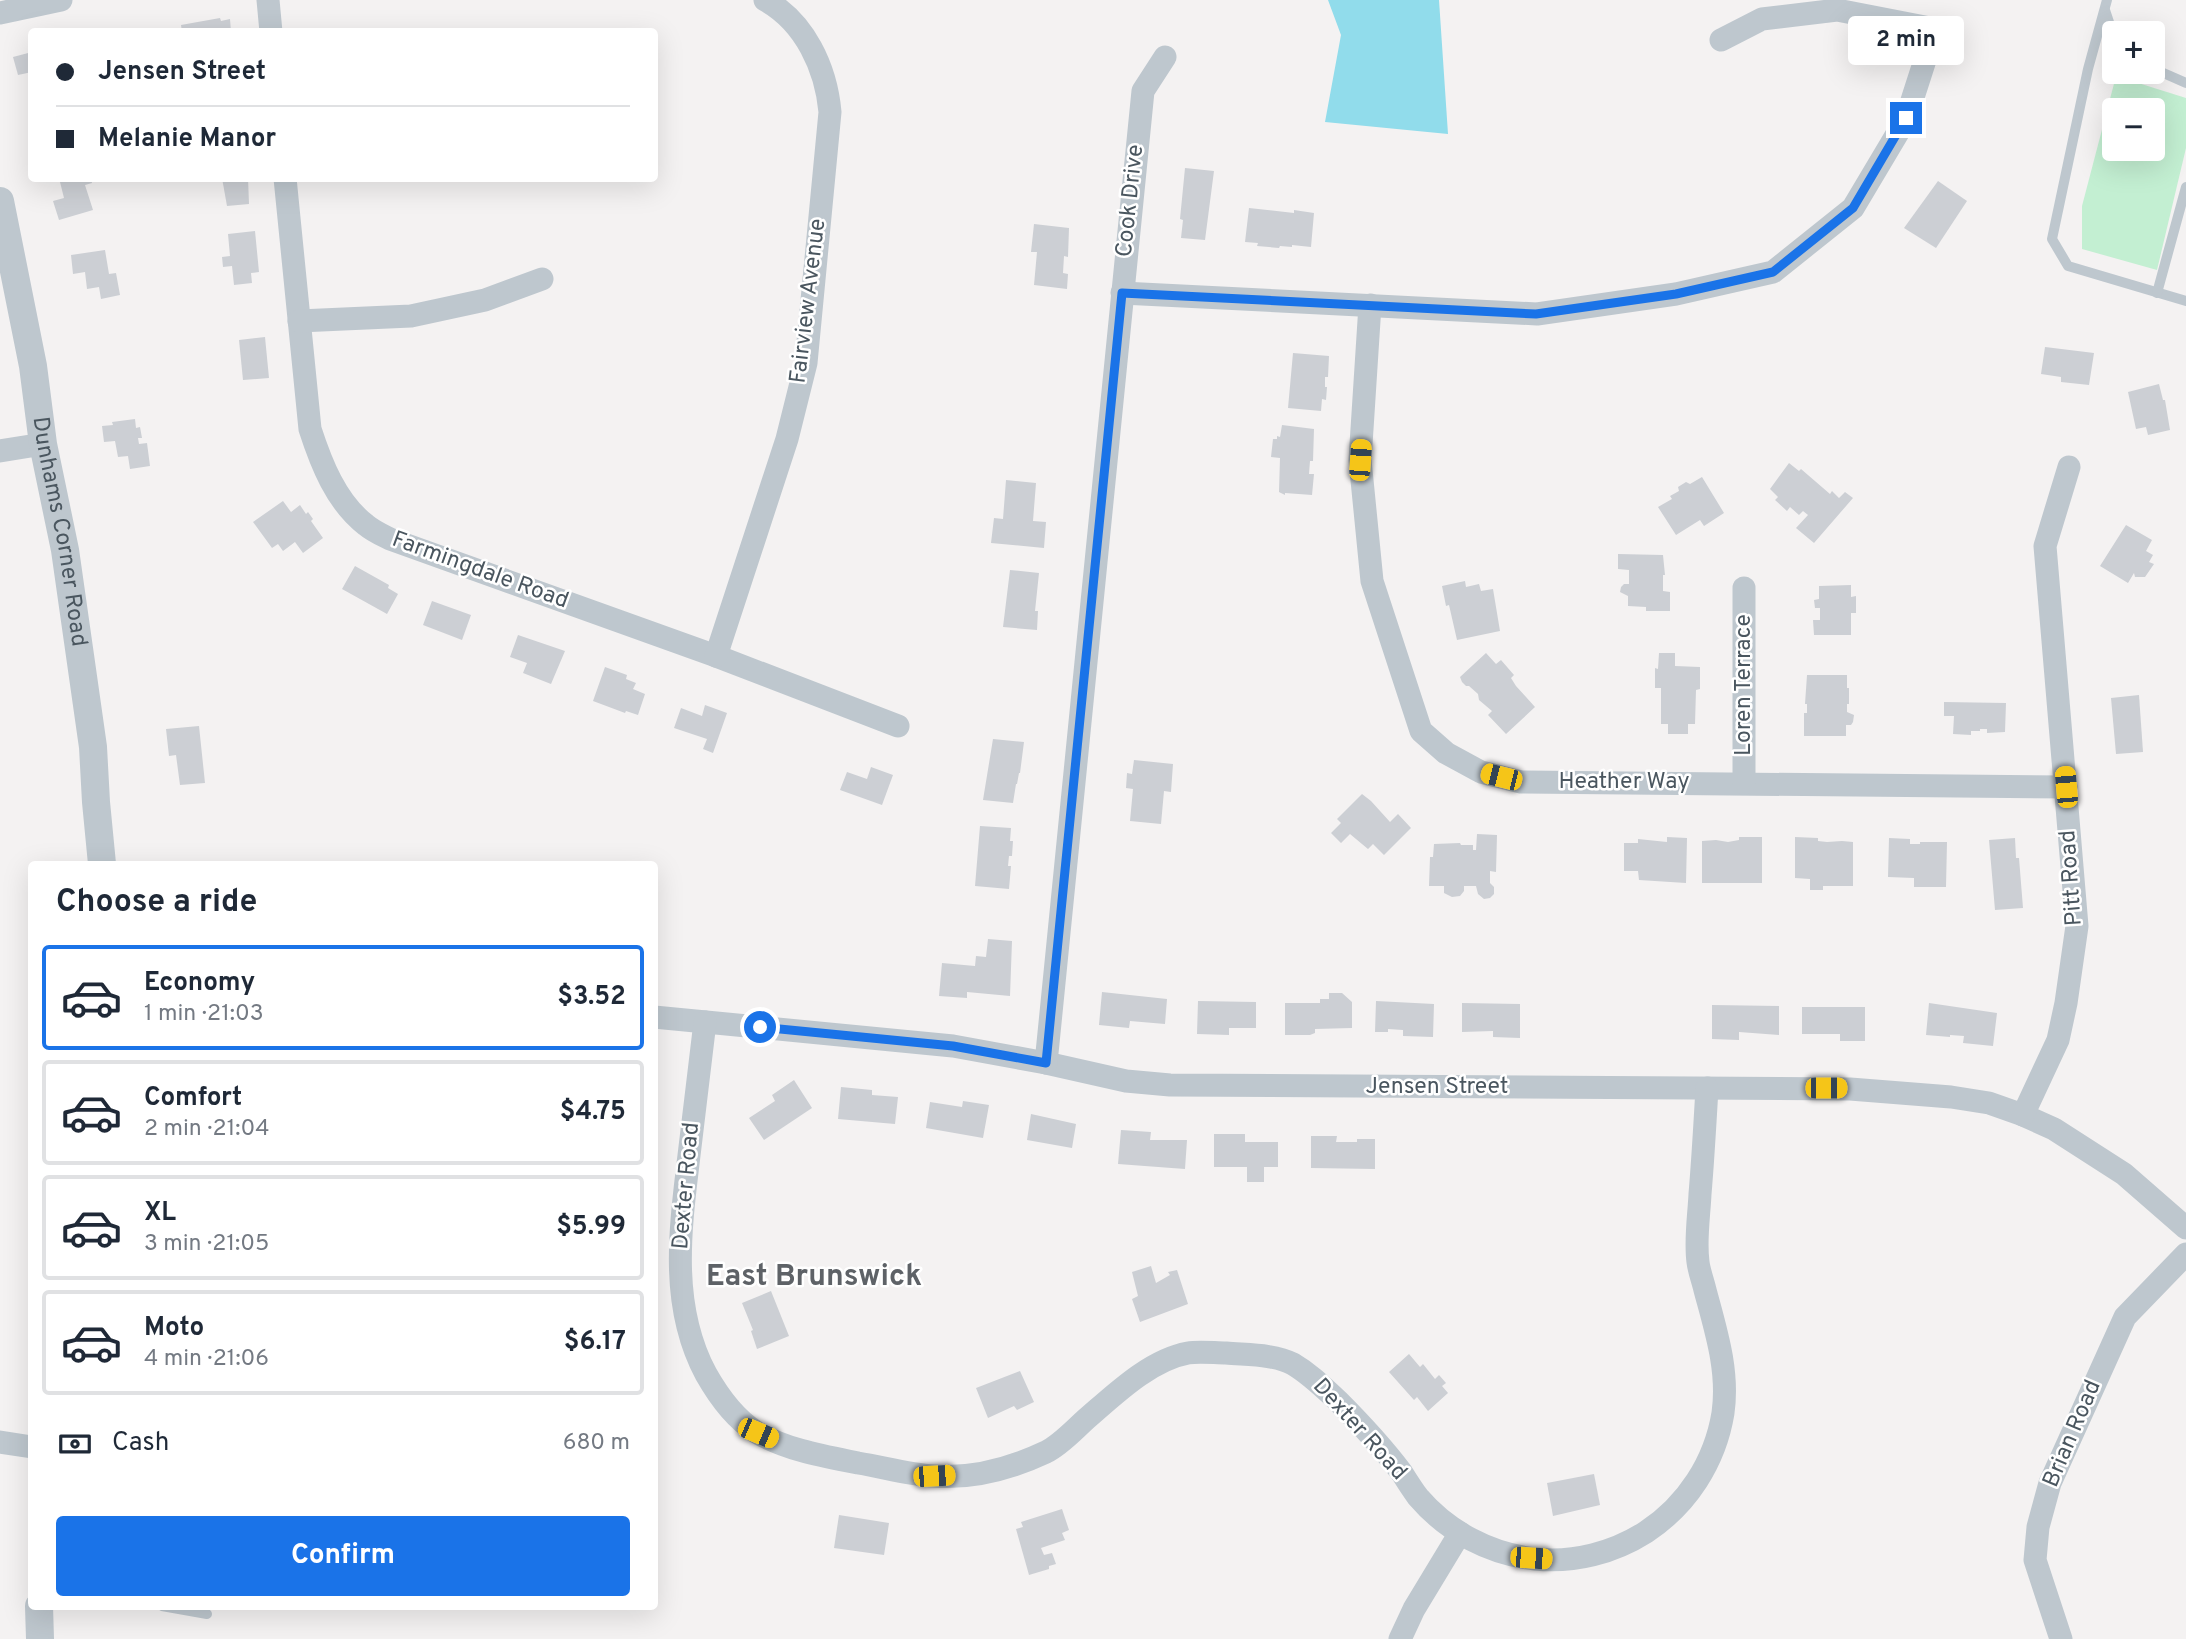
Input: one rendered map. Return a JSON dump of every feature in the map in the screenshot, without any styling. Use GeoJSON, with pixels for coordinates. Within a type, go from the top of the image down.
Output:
{"type":"FeatureCollection","features":[{"type":"Feature","properties":{"kind":"street"},"geometry":{"type":"LineString","coordinates":[[0,13],[61,0]]}},
{"type":"Feature","properties":{"kind":"street"},"geometry":{"type":"LineString","coordinates":[[268,0],[271,28]]}},
{"type":"Feature","properties":{"kind":"street","name":"Fairview Avenue"},"geometry":{"type":"LineString","coordinates":[[716,656],[787,439],[806,363],[830,112],[823,71],[812,49],[794,24],[776,6],[765,0]]}},
{"type":"Feature","properties":{"kind":"street"},"geometry":{"type":"LineString","coordinates":[[1122,293],[1536,314],[1676,294],[1773,272],[1853,208],[1906,118],[1935,29],[1837,10],[1762,19],[1721,40]]}},
{"type":"Feature","properties":{"kind":"street","name":"Cook Drive"},"geometry":{"type":"LineString","coordinates":[[1046,1063],[1143,91],[1165,57]]}},
{"type":"Feature","properties":{"kind":"street","name":"Farmingdale Road"},"geometry":{"type":"LineString","coordinates":[[285,182],[310,429],[319,459],[334,487],[365,525],[390,540],[716,656],[898,726]]}},
{"type":"Feature","properties":{"kind":"street","name":"Dunhams Corner Road"},"geometry":{"type":"LineString","coordinates":[[0,201],[33,366],[43,444],[65,550],[93,747],[102,861]]}},
{"type":"Feature","properties":{"kind":"street"},"geometry":{"type":"LineString","coordinates":[[299,321],[411,316],[485,300],[542,279]]}},
{"type":"Feature","properties":{"kind":"street","name":"Heather Way"},"geometry":{"type":"LineString","coordinates":[[1370,305],[1360,460],[1372,580],[1421,731],[1446,753],[1481,772],[1521,782],[2066,787]]}},
{"type":"Feature","properties":{"kind":"street"},"geometry":{"type":"LineString","coordinates":[[0,451],[43,444]]}},
{"type":"Feature","properties":{"kind":"street","name":"Pitt Road"},"geometry":{"type":"LineString","coordinates":[[2023,1115],[2058,1040],[2077,926],[2045,546],[2068,467]]}},
{"type":"Feature","properties":{"kind":"street","name":"Loren Terrace"},"geometry":{"type":"LineString","coordinates":[[1744,588],[1744,783]]}},
{"type":"Feature","properties":{"kind":"street","name":"Jensen Street"},"geometry":{"type":"LineString","coordinates":[[658,1017],[953,1046],[1126,1081],[1170,1085],[1850,1089],[1903,1092],[1989,1103],[2054,1129],[2124,1174],[2186,1228]]}},
{"type":"Feature","properties":{"kind":"street","name":"Dexter Road"},"geometry":{"type":"LineString","coordinates":[[705,1022],[680,1233],[681,1285],[694,1351],[714,1387],[735,1416],[758,1433],[817,1455],[934,1476],[973,1475],[1013,1466],[1052,1449],[1132,1380],[1163,1362],[1188,1353],[1257,1356],[1287,1361],[1315,1378],[1346,1409],[1433,1513],[1460,1533],[1479,1544],[1513,1555],[1549,1560],[1585,1556],[1619,1546],[1651,1528],[1678,1504],[1700,1476],[1721,1425],[1725,1389],[1722,1353],[1698,1262],[1707,1088]]}},
{"type":"Feature","properties":{"kind":"street","name":"Brian Road"},"geometry":{"type":"LineString","coordinates":[[2061,1639],[2035,1560],[2038,1527],[2050,1483],[2125,1317],[2186,1254]]}},
{"type":"Feature","properties":{"kind":"street"},"geometry":{"type":"LineString","coordinates":[[0,1442],[28,1446]]}},
{"type":"Feature","properties":{"kind":"street"},"geometry":{"type":"LineString","coordinates":[[1400,1639],[1414,1609],[1460,1533]]}},
{"type":"Feature","properties":{"kind":"street"},"geometry":{"type":"LineString","coordinates":[[39,1610],[40,1639]]}},
{"type":"Feature","properties":{"kind":"lane"},"geometry":{"type":"LineString","coordinates":[[2106,5],[2088,69],[2052,239],[2067,266],[2186,301]]}},
{"type":"Feature","properties":{"kind":"lane"},"geometry":{"type":"LineString","coordinates":[[2165,74],[2186,83]]}},
{"type":"Feature","properties":{"kind":"lane"},"geometry":{"type":"LineString","coordinates":[[2157,293],[2186,187]]}},
{"type":"Feature","properties":{"kind":"lane"},"geometry":{"type":"LineString","coordinates":[[184,1610],[207,1614]]}},
{"type":"Feature","properties":{"kind":"green space"},"geometry":{"type":"Polygon","coordinates":[[[2114,84],[2141,84],[2186,98],[2186,148],[2157,270],[2082,249],[2082,206],[2102,130],[2102,161],[2165,161],[2165,98],[2110,98],[2114,84]]]}},
{"type":"Feature","properties":{"kind":"water"},"geometry":{"type":"Polygon","coordinates":[[[1328,0],[1439,0],[1448,134],[1325,122],[1341,35],[1328,0]]]}},
{"type":"Feature","properties":{"kind":"building"},"geometry":{"type":"Polygon","coordinates":[[[220,18],[221,21],[230,19],[231,28],[181,28],[181,25],[220,18]]]}},
{"type":"Feature","properties":{"kind":"building"},"geometry":{"type":"Polygon","coordinates":[[[28,53],[28,73],[18,75],[13,57],[28,53]]]}},
{"type":"Feature","properties":{"kind":"building"},"geometry":{"type":"Polygon","coordinates":[[[1185,168],[1214,171],[1205,240],[1181,238],[1185,168]]]}},
{"type":"Feature","properties":{"kind":"building"},"geometry":{"type":"Polygon","coordinates":[[[1938,181],[1967,201],[1936,248],[1904,228],[1938,181]]]}},
{"type":"Feature","properties":{"kind":"building"},"geometry":{"type":"Polygon","coordinates":[[[60,182],[92,182],[85,185],[93,210],[59,220],[53,201],[64,198],[60,182]]]}},
{"type":"Feature","properties":{"kind":"building"},"geometry":{"type":"Polygon","coordinates":[[[223,182],[248,182],[249,204],[227,206],[223,182]]]}},
{"type":"Feature","properties":{"kind":"building"},"geometry":{"type":"Polygon","coordinates":[[[1249,208],[1314,213],[1311,247],[1292,245],[1279,248],[1245,242],[1249,208]]]}},
{"type":"Feature","properties":{"kind":"building"},"geometry":{"type":"Polygon","coordinates":[[[1034,224],[1069,228],[1068,257],[1064,256],[1063,273],[1068,274],[1067,289],[1034,285],[1037,252],[1031,252],[1034,224]]]}},
{"type":"Feature","properties":{"kind":"building"},"geometry":{"type":"Polygon","coordinates":[[[255,231],[259,272],[251,273],[252,283],[234,285],[232,266],[223,267],[222,257],[230,256],[228,234],[255,231]]]}},
{"type":"Feature","properties":{"kind":"building"},"geometry":{"type":"Polygon","coordinates":[[[105,250],[109,274],[116,273],[120,295],[101,299],[99,287],[87,289],[85,272],[73,274],[71,255],[105,250]]]}},
{"type":"Feature","properties":{"kind":"building"},"geometry":{"type":"Polygon","coordinates":[[[265,337],[269,378],[243,380],[239,340],[265,337]]]}},
{"type":"Feature","properties":{"kind":"building"},"geometry":{"type":"Polygon","coordinates":[[[2045,347],[2094,353],[2089,385],[2061,382],[2061,377],[2041,374],[2045,347]]]}},
{"type":"Feature","properties":{"kind":"building"},"geometry":{"type":"Polygon","coordinates":[[[1293,353],[1329,356],[1328,377],[1325,377],[1326,400],[1322,399],[1321,411],[1288,408],[1293,353]]]}},
{"type":"Feature","properties":{"kind":"building"},"geometry":{"type":"Polygon","coordinates":[[[2159,384],[2165,400],[2170,430],[2148,435],[2146,427],[2136,429],[2128,392],[2159,384]]]}},
{"type":"Feature","properties":{"kind":"building"},"geometry":{"type":"Polygon","coordinates":[[[135,419],[136,428],[140,427],[142,438],[138,438],[139,444],[147,443],[150,466],[130,469],[128,456],[118,457],[115,441],[104,442],[102,426],[135,419]]]}},
{"type":"Feature","properties":{"kind":"building"},"geometry":{"type":"Polygon","coordinates":[[[1282,425],[1314,429],[1313,461],[1310,461],[1309,474],[1314,474],[1312,495],[1285,495],[1279,492],[1280,458],[1271,457],[1273,439],[1280,437],[1282,425]]]}},
{"type":"Feature","properties":{"kind":"building"},"geometry":{"type":"Polygon","coordinates":[[[1789,463],[1799,471],[1801,469],[1830,494],[1832,491],[1839,498],[1845,492],[1853,498],[1814,543],[1796,528],[1808,515],[1803,511],[1799,515],[1790,507],[1787,511],[1775,500],[1778,497],[1770,489],[1789,463]]]}},
{"type":"Feature","properties":{"kind":"building"},"geometry":{"type":"Polygon","coordinates":[[[1702,477],[1724,513],[1704,526],[1700,520],[1676,535],[1658,507],[1672,499],[1670,496],[1679,491],[1678,487],[1702,477]]]}},
{"type":"Feature","properties":{"kind":"building"},"geometry":{"type":"Polygon","coordinates":[[[1006,480],[1036,483],[1033,521],[1046,522],[1044,548],[991,543],[994,518],[1003,519],[1006,480]]]}},
{"type":"Feature","properties":{"kind":"building"},"geometry":{"type":"Polygon","coordinates":[[[283,501],[291,512],[300,505],[306,514],[308,512],[323,538],[303,553],[295,542],[283,551],[278,544],[272,548],[253,522],[283,501]]]}},
{"type":"Feature","properties":{"kind":"building"},"geometry":{"type":"Polygon","coordinates":[[[2126,525],[2152,540],[2146,551],[2153,555],[2149,562],[2154,564],[2145,577],[2135,577],[2134,573],[2128,583],[2100,566],[2126,525]]]}},
{"type":"Feature","properties":{"kind":"building"},"geometry":{"type":"Polygon","coordinates":[[[1618,554],[1663,555],[1663,591],[1670,592],[1670,611],[1646,611],[1646,607],[1628,606],[1628,596],[1620,592],[1624,584],[1629,584],[1629,570],[1618,569],[1618,554]]]}},
{"type":"Feature","properties":{"kind":"building"},"geometry":{"type":"Polygon","coordinates":[[[355,566],[389,585],[388,588],[398,594],[387,614],[342,589],[355,566]]]}},
{"type":"Feature","properties":{"kind":"building"},"geometry":{"type":"Polygon","coordinates":[[[1010,570],[1039,573],[1035,611],[1038,611],[1037,630],[1003,627],[1010,570]]]}},
{"type":"Feature","properties":{"kind":"building"},"geometry":{"type":"Polygon","coordinates":[[[1465,581],[1466,587],[1479,584],[1481,591],[1493,589],[1500,631],[1457,640],[1442,586],[1465,581]]]}},
{"type":"Feature","properties":{"kind":"building"},"geometry":{"type":"Polygon","coordinates":[[[1851,585],[1851,597],[1856,596],[1856,613],[1851,613],[1851,635],[1814,635],[1813,620],[1820,620],[1820,608],[1815,608],[1814,600],[1819,599],[1819,586],[1851,585]]]}},
{"type":"Feature","properties":{"kind":"building"},"geometry":{"type":"Polygon","coordinates":[[[432,601],[471,615],[462,640],[423,625],[432,601]]]}},
{"type":"Feature","properties":{"kind":"building"},"geometry":{"type":"Polygon","coordinates":[[[518,635],[565,651],[551,684],[523,673],[527,663],[510,657],[518,635]]]}},
{"type":"Feature","properties":{"kind":"building"},"geometry":{"type":"Polygon","coordinates":[[[1486,653],[1496,664],[1501,660],[1514,675],[1511,678],[1516,686],[1535,707],[1506,734],[1488,715],[1492,711],[1460,677],[1486,653]]]}},
{"type":"Feature","properties":{"kind":"building"},"geometry":{"type":"Polygon","coordinates":[[[1659,653],[1675,653],[1675,666],[1700,667],[1695,724],[1688,724],[1688,734],[1668,734],[1668,724],[1661,724],[1661,688],[1655,688],[1655,668],[1658,669],[1659,653]]]}},
{"type":"Feature","properties":{"kind":"building"},"geometry":{"type":"Polygon","coordinates":[[[605,667],[627,675],[626,679],[636,683],[633,689],[645,694],[638,715],[593,701],[605,667]]]}},
{"type":"Feature","properties":{"kind":"building"},"geometry":{"type":"Polygon","coordinates":[[[1807,675],[1847,675],[1847,712],[1854,715],[1851,725],[1846,725],[1846,736],[1804,736],[1807,675]]]}},
{"type":"Feature","properties":{"kind":"building"},"geometry":{"type":"Polygon","coordinates":[[[2139,695],[2143,752],[2116,754],[2111,698],[2139,695]]]}},
{"type":"Feature","properties":{"kind":"building"},"geometry":{"type":"Polygon","coordinates":[[[1944,702],[2006,703],[2005,732],[1987,733],[1987,729],[1980,729],[1971,731],[1971,735],[1953,734],[1954,716],[1944,716],[1944,702]]]}},
{"type":"Feature","properties":{"kind":"building"},"geometry":{"type":"Polygon","coordinates":[[[705,705],[727,713],[713,753],[703,749],[707,739],[674,728],[681,708],[702,716],[705,705]]]}},
{"type":"Feature","properties":{"kind":"building"},"geometry":{"type":"Polygon","coordinates":[[[199,726],[205,783],[180,785],[176,755],[169,756],[166,729],[199,726]]]}},
{"type":"Feature","properties":{"kind":"building"},"geometry":{"type":"Polygon","coordinates":[[[993,739],[1024,742],[1013,803],[983,800],[993,739]]]}},
{"type":"Feature","properties":{"kind":"building"},"geometry":{"type":"Polygon","coordinates":[[[1134,760],[1173,764],[1171,792],[1164,791],[1161,824],[1130,821],[1133,789],[1126,788],[1127,773],[1132,774],[1134,760]]]}},
{"type":"Feature","properties":{"kind":"building"},"geometry":{"type":"Polygon","coordinates":[[[871,767],[893,775],[882,805],[840,790],[847,772],[867,779],[871,767]]]}},
{"type":"Feature","properties":{"kind":"building"},"geometry":{"type":"Polygon","coordinates":[[[1362,794],[1390,822],[1398,814],[1411,828],[1384,855],[1373,844],[1368,849],[1350,834],[1341,843],[1331,833],[1341,823],[1337,819],[1362,794]]]}},
{"type":"Feature","properties":{"kind":"building"},"geometry":{"type":"Polygon","coordinates":[[[980,826],[1011,828],[1010,841],[1013,841],[1008,866],[1011,866],[1009,889],[975,886],[980,826]]]}},
{"type":"Feature","properties":{"kind":"building"},"geometry":{"type":"Polygon","coordinates":[[[1477,834],[1497,835],[1496,872],[1490,871],[1494,894],[1484,899],[1478,894],[1476,886],[1464,886],[1460,896],[1452,897],[1444,893],[1444,886],[1429,886],[1430,857],[1433,857],[1434,844],[1460,843],[1473,845],[1473,850],[1476,850],[1477,834]]]}},
{"type":"Feature","properties":{"kind":"building"},"geometry":{"type":"Polygon","coordinates":[[[1667,837],[1687,838],[1686,883],[1639,880],[1638,871],[1624,871],[1624,843],[1638,843],[1638,839],[1667,842],[1667,837]]]}},
{"type":"Feature","properties":{"kind":"building"},"geometry":{"type":"Polygon","coordinates":[[[1739,837],[1762,837],[1762,883],[1702,883],[1702,841],[1728,842],[1739,840],[1739,837]]]}},
{"type":"Feature","properties":{"kind":"building"},"geometry":{"type":"Polygon","coordinates":[[[1795,837],[1818,838],[1818,841],[1827,842],[1853,842],[1853,886],[1823,886],[1823,890],[1810,890],[1810,879],[1795,878],[1795,837]]]}},
{"type":"Feature","properties":{"kind":"building"},"geometry":{"type":"Polygon","coordinates":[[[1889,838],[1910,839],[1910,844],[1947,842],[1946,887],[1914,887],[1914,878],[1888,877],[1889,838]]]}},
{"type":"Feature","properties":{"kind":"building"},"geometry":{"type":"Polygon","coordinates":[[[2015,838],[2023,908],[1995,910],[1989,840],[2015,838]]]}},
{"type":"Feature","properties":{"kind":"building"},"geometry":{"type":"Polygon","coordinates":[[[988,939],[1012,941],[1010,996],[967,992],[967,998],[939,996],[942,963],[975,966],[976,956],[986,957],[988,939]]]}},
{"type":"Feature","properties":{"kind":"building"},"geometry":{"type":"Polygon","coordinates":[[[1102,992],[1167,999],[1165,1024],[1130,1021],[1129,1028],[1099,1025],[1102,992]]]}},
{"type":"Feature","properties":{"kind":"building"},"geometry":{"type":"Polygon","coordinates":[[[1329,993],[1342,993],[1352,1002],[1352,1028],[1315,1029],[1315,1033],[1310,1035],[1285,1035],[1285,1003],[1320,1003],[1320,999],[1329,999],[1329,993]]]}},
{"type":"Feature","properties":{"kind":"building"},"geometry":{"type":"Polygon","coordinates":[[[1198,1001],[1256,1002],[1256,1028],[1229,1028],[1229,1035],[1197,1034],[1198,1001]]]}},
{"type":"Feature","properties":{"kind":"building"},"geometry":{"type":"Polygon","coordinates":[[[1376,1001],[1434,1004],[1433,1037],[1403,1036],[1403,1030],[1375,1032],[1376,1001]]]}},
{"type":"Feature","properties":{"kind":"building"},"geometry":{"type":"Polygon","coordinates":[[[1462,1003],[1520,1004],[1520,1038],[1493,1037],[1493,1031],[1462,1032],[1462,1003]]]}},
{"type":"Feature","properties":{"kind":"building"},"geometry":{"type":"Polygon","coordinates":[[[1929,1003],[1997,1013],[1993,1046],[1963,1043],[1964,1036],[1926,1035],[1929,1003]]]}},
{"type":"Feature","properties":{"kind":"building"},"geometry":{"type":"Polygon","coordinates":[[[1712,1005],[1779,1006],[1779,1035],[1739,1032],[1739,1040],[1712,1039],[1712,1005]]]}},
{"type":"Feature","properties":{"kind":"building"},"geometry":{"type":"Polygon","coordinates":[[[1802,1007],[1865,1007],[1865,1041],[1840,1041],[1840,1034],[1802,1034],[1802,1007]]]}},
{"type":"Feature","properties":{"kind":"building"},"geometry":{"type":"Polygon","coordinates":[[[794,1080],[812,1108],[764,1140],[749,1118],[775,1101],[772,1095],[794,1080]]]}},
{"type":"Feature","properties":{"kind":"building"},"geometry":{"type":"Polygon","coordinates":[[[841,1087],[872,1090],[872,1095],[898,1097],[895,1124],[838,1119],[841,1087]]]}},
{"type":"Feature","properties":{"kind":"building"},"geometry":{"type":"Polygon","coordinates":[[[963,1101],[989,1105],[983,1138],[926,1128],[930,1102],[962,1107],[963,1101]]]}},
{"type":"Feature","properties":{"kind":"building"},"geometry":{"type":"Polygon","coordinates":[[[1031,1114],[1076,1124],[1072,1148],[1027,1140],[1031,1114]]]}},
{"type":"Feature","properties":{"kind":"building"},"geometry":{"type":"Polygon","coordinates":[[[1121,1130],[1151,1132],[1150,1140],[1187,1140],[1185,1169],[1118,1164],[1121,1130]]]}},
{"type":"Feature","properties":{"kind":"building"},"geometry":{"type":"Polygon","coordinates":[[[1214,1134],[1245,1134],[1245,1142],[1278,1142],[1278,1167],[1264,1167],[1264,1182],[1247,1182],[1247,1167],[1214,1167],[1214,1134]]]}},
{"type":"Feature","properties":{"kind":"building"},"geometry":{"type":"Polygon","coordinates":[[[1311,1136],[1337,1136],[1336,1142],[1375,1139],[1375,1169],[1311,1168],[1311,1136]]]}},
{"type":"Feature","properties":{"kind":"building"},"geometry":{"type":"Polygon","coordinates":[[[1151,1266],[1156,1283],[1170,1275],[1168,1272],[1177,1270],[1188,1304],[1140,1322],[1132,1299],[1138,1296],[1132,1272],[1151,1266]]]}},
{"type":"Feature","properties":{"kind":"building"},"geometry":{"type":"Polygon","coordinates":[[[771,1291],[789,1336],[757,1349],[742,1303],[771,1291]]]}},
{"type":"Feature","properties":{"kind":"building"},"geometry":{"type":"Polygon","coordinates":[[[1409,1354],[1420,1367],[1423,1364],[1435,1379],[1439,1375],[1446,1383],[1442,1386],[1448,1393],[1428,1411],[1417,1397],[1414,1400],[1389,1372],[1409,1354]]]}},
{"type":"Feature","properties":{"kind":"building"},"geometry":{"type":"Polygon","coordinates":[[[1020,1371],[1034,1402],[1017,1410],[1014,1406],[988,1418],[976,1388],[1020,1371]]]}},
{"type":"Feature","properties":{"kind":"building"},"geometry":{"type":"Polygon","coordinates":[[[1594,1474],[1600,1505],[1553,1516],[1547,1483],[1594,1474]]]}},
{"type":"Feature","properties":{"kind":"building"},"geometry":{"type":"Polygon","coordinates":[[[1062,1509],[1069,1530],[1062,1533],[1065,1540],[1041,1548],[1044,1555],[1052,1553],[1056,1564],[1029,1575],[1016,1529],[1023,1527],[1021,1522],[1062,1509]]]}},
{"type":"Feature","properties":{"kind":"building"},"geometry":{"type":"Polygon","coordinates":[[[839,1515],[889,1523],[884,1555],[834,1548],[839,1515]]]}},
{"type":"Feature","properties":{"kind":"district","name":"East Brunswick"},"geometry":{"type":"Point","coordinates":[814,1277]}},
{"type":"Feature","properties":{"kind":"route"},"geometry":{"type":"LineString","coordinates":[[760,1027],[953,1046],[1046,1063],[1122,293],[1536,314],[1676,294],[1773,272],[1853,208],[1906,118]]}}]}
